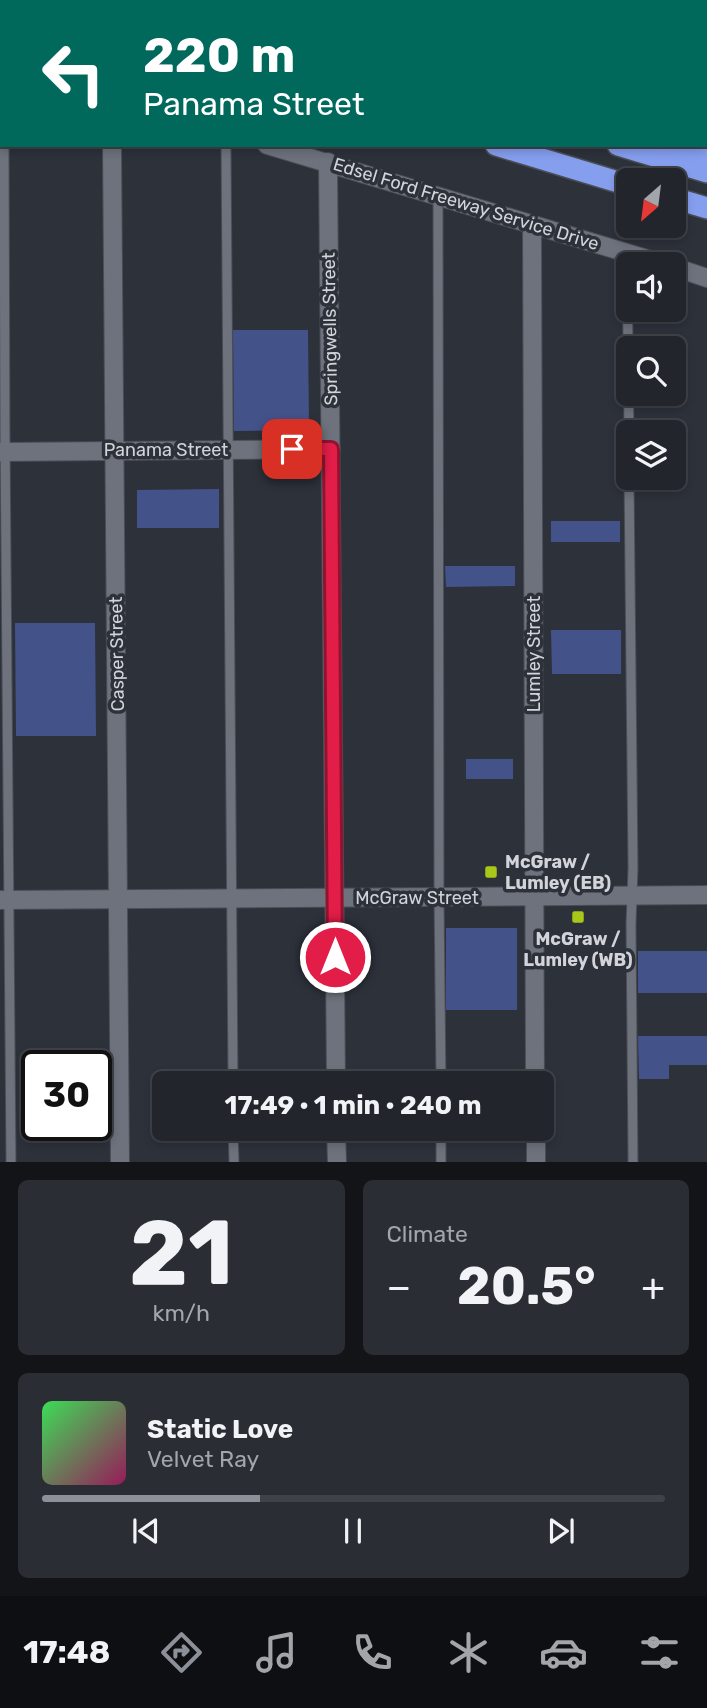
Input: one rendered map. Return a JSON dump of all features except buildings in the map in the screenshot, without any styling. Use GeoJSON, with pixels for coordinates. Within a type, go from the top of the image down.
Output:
{"type":"FeatureCollection","features":[{"type":"Feature","properties":{"kind":"highway"},"geometry":{"type":"LineString","coordinates":[[503,147],[616,181]]}},
{"type":"Feature","properties":{"kind":"highway"},"geometry":{"type":"LineString","coordinates":[[625,147],[707,172]]}},
{"type":"Feature","properties":{"kind":"highway"},"geometry":{"type":"LineString","coordinates":[[675,147],[707,155]]}},
{"type":"Feature","properties":{"kind":"street","name":"Casper Street"},"geometry":{"type":"LineString","coordinates":[[112,147],[120,1162]]}},
{"type":"Feature","properties":{"kind":"street","name":"Edsel Ford Freeway Service Drive"},"geometry":{"type":"LineString","coordinates":[[274,147],[624,252]]}},
{"type":"Feature","properties":{"kind":"street","name":"Springwells Street"},"geometry":{"type":"LineString","coordinates":[[328,162],[336,1071]]}},
{"type":"Feature","properties":{"kind":"street","name":"Lumley Street"},"geometry":{"type":"LineString","coordinates":[[532,225],[536,1071]]}},
{"type":"Feature","properties":{"kind":"street"},"geometry":{"type":"LineString","coordinates":[[686,271],[707,278]]}},
{"type":"Feature","properties":{"kind":"street","name":"Panama Street"},"geometry":{"type":"LineString","coordinates":[[2,452],[331,449]]}},
{"type":"Feature","properties":{"kind":"street","name":"McGraw Street"},"geometry":{"type":"LineString","coordinates":[[5,900],[707,895]]}},
{"type":"Feature","properties":{"kind":"street"},"geometry":{"type":"LineString","coordinates":[[336,1141],[337,1162]]}},
{"type":"Feature","properties":{"kind":"street"},"geometry":{"type":"LineString","coordinates":[[536,1141],[536,1162]]}},
{"type":"Feature","properties":{"kind":"lane"},"geometry":{"type":"LineString","coordinates":[[4,147],[2,452],[5,900],[11,1162]]}},
{"type":"Feature","properties":{"kind":"lane"},"geometry":{"type":"LineString","coordinates":[[226,147],[233,1071]]}},
{"type":"Feature","properties":{"kind":"lane"},"geometry":{"type":"LineString","coordinates":[[438,196],[441,1071]]}},
{"type":"Feature","properties":{"kind":"lane"},"geometry":{"type":"LineString","coordinates":[[628,322],[629,420]]}},
{"type":"Feature","properties":{"kind":"lane"},"geometry":{"type":"LineString","coordinates":[[629,490],[633,1162]]}},
{"type":"Feature","properties":{"kind":"lane"},"geometry":{"type":"LineString","coordinates":[[233,1141],[234,1162]]}},
{"type":"Feature","properties":{"kind":"lane"},"geometry":{"type":"LineString","coordinates":[[441,1141],[441,1162]]}},
{"type":"Feature","properties":{"kind":"shaded area"},"geometry":{"type":"Polygon","coordinates":[[[233,330],[308,330],[309,430],[234,431],[233,330]]]}},
{"type":"Feature","properties":{"kind":"shaded area"},"geometry":{"type":"Polygon","coordinates":[[[219,489],[219,528],[137,528],[137,490],[219,489]]]}},
{"type":"Feature","properties":{"kind":"shaded area"},"geometry":{"type":"Polygon","coordinates":[[[551,521],[620,521],[620,542],[551,542],[551,521]]]}},
{"type":"Feature","properties":{"kind":"shaded area"},"geometry":{"type":"Polygon","coordinates":[[[445,566],[515,566],[515,586],[446,587],[445,566]]]}},
{"type":"Feature","properties":{"kind":"shaded area"},"geometry":{"type":"Polygon","coordinates":[[[15,623],[95,623],[96,736],[16,736],[15,623]]]}},
{"type":"Feature","properties":{"kind":"shaded area"},"geometry":{"type":"Polygon","coordinates":[[[551,630],[621,630],[621,674],[552,674],[551,630]]]}},
{"type":"Feature","properties":{"kind":"shaded area"},"geometry":{"type":"Polygon","coordinates":[[[466,759],[513,759],[513,779],[466,779],[466,759]]]}},
{"type":"Feature","properties":{"kind":"shaded area"},"geometry":{"type":"Polygon","coordinates":[[[446,928],[517,928],[517,1010],[446,1010],[446,928]]]}},
{"type":"Feature","properties":{"kind":"shaded area"},"geometry":{"type":"Polygon","coordinates":[[[638,951],[707,951],[707,993],[638,993],[638,951]]]}},
{"type":"Feature","properties":{"kind":"shaded area"},"geometry":{"type":"Polygon","coordinates":[[[638,1036],[707,1036],[707,1065],[669,1065],[669,1079],[639,1079],[638,1036]]]}},
{"type":"Feature","properties":{"kind":"place","name":"McGraw / Lumley (EB)"},"geometry":{"type":"Point","coordinates":[491,872]}},
{"type":"Feature","properties":{"kind":"place","name":"McGraw / Lumley (WB)"},"geometry":{"type":"Point","coordinates":[578,917]}},
{"type":"Feature","properties":{"kind":"route"},"geometry":{"type":"LineString","coordinates":[[292,449],[331,449],[335,957]]}}]}
